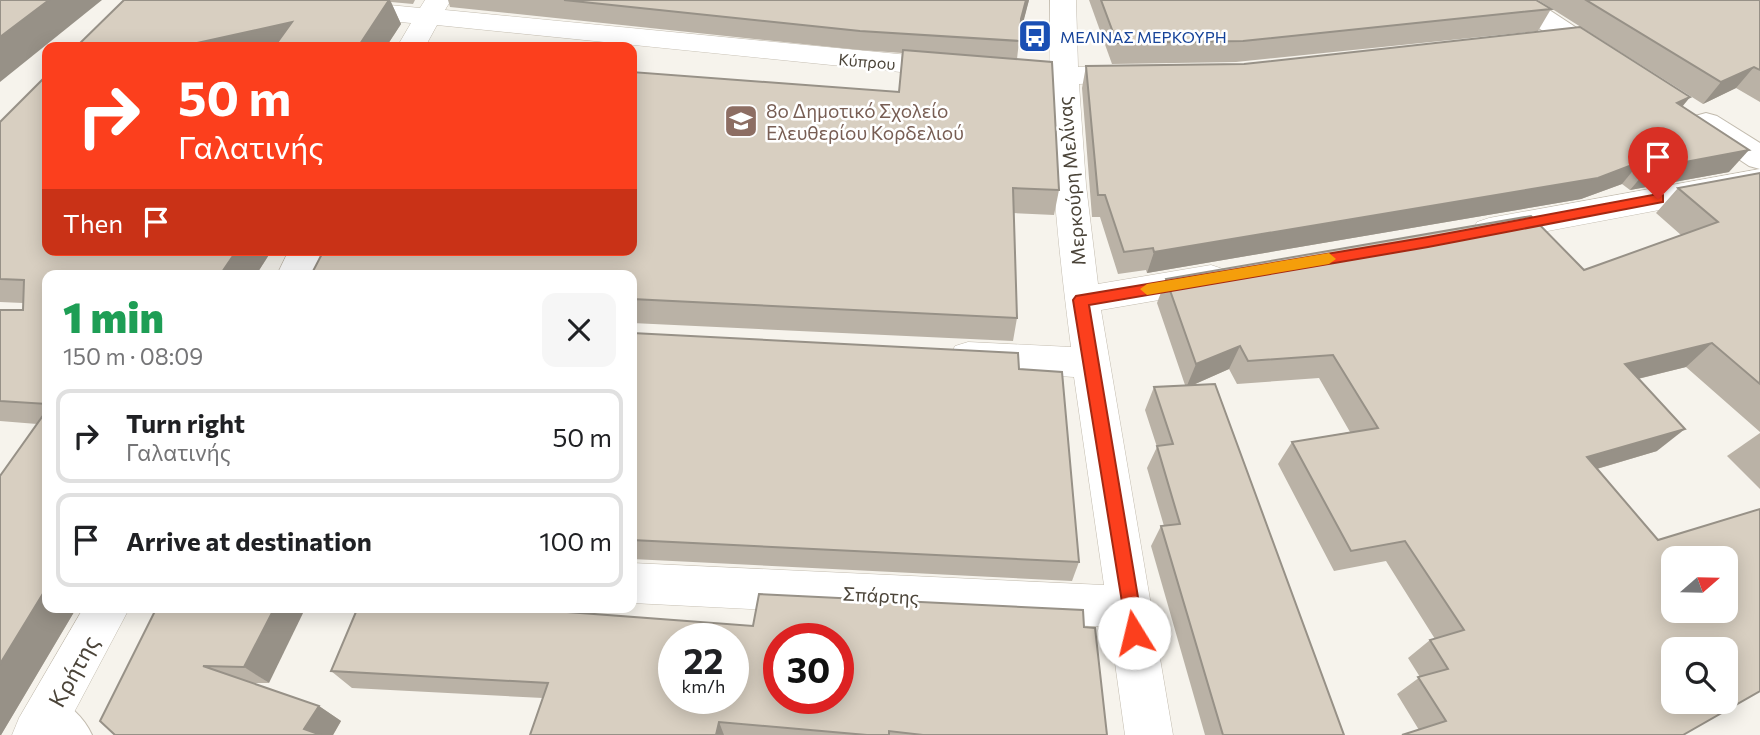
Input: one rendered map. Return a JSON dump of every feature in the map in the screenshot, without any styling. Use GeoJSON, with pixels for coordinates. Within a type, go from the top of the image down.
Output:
{"type":"FeatureCollection","features":[{"type":"Feature","properties":{"kind":"street","name":"Κύπρου"},"geometry":{"type":"LineString","coordinates":[[248,0],[433,7],[860,61],[1062,76],[1156,75]]}},
{"type":"Feature","properties":{"kind":"street","name":"Μερκούρη Μελίνας"},"geometry":{"type":"LineString","coordinates":[[1063,0],[1062,76],[1081,300],[1149,735]]}},
{"type":"Feature","properties":{"kind":"street"},"geometry":{"type":"LineString","coordinates":[[1515,0],[1630,76]]}},
{"type":"Feature","properties":{"kind":"street"},"geometry":{"type":"LineString","coordinates":[[414,42],[433,7]]}},
{"type":"Feature","properties":{"kind":"street"},"geometry":{"type":"LineString","coordinates":[[1531,43],[1571,38]]}},
{"type":"Feature","properties":{"kind":"street"},"geometry":{"type":"LineString","coordinates":[[1677,106],[1760,158]]}},
{"type":"Feature","properties":{"kind":"street"},"geometry":{"type":"LineString","coordinates":[[1455,237],[1760,180]]}},
{"type":"Feature","properties":{"kind":"street"},"geometry":{"type":"LineString","coordinates":[[1081,300],[1241,273]]}},
{"type":"Feature","properties":{"kind":"street"},"geometry":{"type":"LineString","coordinates":[[938,355],[1091,363]]}},
{"type":"Feature","properties":{"kind":"street","name":"Σπάρτης"},"geometry":{"type":"LineString","coordinates":[[637,583],[1130,607]]}},
{"type":"Feature","properties":{"kind":"street","name":"Κρήτης"},"geometry":{"type":"LineString","coordinates":[[54,727],[105,613]]}},
{"type":"Feature","properties":{"kind":"building"},"geometry":{"type":"Polygon","coordinates":[[[0,0],[49,0],[0,37],[0,0]]]}},
{"type":"Feature","properties":{"kind":"building"},"geometry":{"type":"Polygon","coordinates":[[[124,0],[389,0],[361,42],[278,42],[292,22],[202,42],[81,42],[124,0]]]}},
{"type":"Feature","properties":{"kind":"building"},"geometry":{"type":"Polygon","coordinates":[[[564,0],[1026,0],[1021,19],[1020,41],[860,31],[564,0]]]}},
{"type":"Feature","properties":{"kind":"building"},"geometry":{"type":"Polygon","coordinates":[[[1101,0],[1536,0],[1551,9],[1243,41],[1117,43],[1101,0]]]}},
{"type":"Feature","properties":{"kind":"building"},"geometry":{"type":"Polygon","coordinates":[[[1586,0],[1760,0],[1760,70],[1754,67],[1721,82],[1586,0]]]}},
{"type":"Feature","properties":{"kind":"building"},"geometry":{"type":"Polygon","coordinates":[[[1580,27],[1690,97],[1677,103],[1749,150],[1648,169],[1640,162],[1598,178],[1154,252],[1153,248],[1124,252],[1105,195],[1098,195],[1086,66],[1244,64],[1580,27]]]}},
{"type":"Feature","properties":{"kind":"building"},"geometry":{"type":"Polygon","coordinates":[[[903,50],[1052,62],[1059,190],[1013,188],[1017,318],[637,299],[637,270],[314,270],[321,256],[637,256],[637,72],[899,92],[903,50]]]}},
{"type":"Feature","properties":{"kind":"building"},"geometry":{"type":"Polygon","coordinates":[[[42,80],[42,256],[233,256],[223,270],[42,270],[42,404],[0,401],[0,310],[23,310],[24,280],[0,279],[0,122],[42,80]]]}},
{"type":"Feature","properties":{"kind":"building"},"geometry":{"type":"Polygon","coordinates":[[[1760,173],[1760,384],[1712,343],[1625,364],[1685,429],[1587,457],[1658,540],[1760,509],[1760,691],[1738,704],[1738,637],[1661,637],[1661,714],[1720,714],[1683,735],[1402,735],[1446,721],[1418,677],[1448,669],[1430,640],[1464,630],[1405,541],[1351,551],[1292,442],[1378,428],[1333,355],[1248,361],[1240,346],[1196,364],[1166,279],[1531,216],[1584,270],[1718,222],[1678,188],[1760,173]]]}},
{"type":"Feature","properties":{"kind":"building"},"geometry":{"type":"Polygon","coordinates":[[[637,333],[1018,353],[1019,369],[1062,372],[1079,562],[637,540],[637,333]]]}},
{"type":"Feature","properties":{"kind":"building"},"geometry":{"type":"Polygon","coordinates":[[[1215,384],[1344,735],[1223,735],[1161,526],[1180,524],[1157,446],[1173,444],[1154,387],[1215,384]]]}},
{"type":"Feature","properties":{"kind":"building"},"geometry":{"type":"Polygon","coordinates":[[[42,417],[42,595],[0,664],[0,476],[42,417]]]}},
{"type":"Feature","properties":{"kind":"building"},"geometry":{"type":"Polygon","coordinates":[[[759,594],[1083,610],[1084,627],[1095,628],[1107,735],[923,735],[889,731],[889,735],[867,735],[719,722],[716,735],[530,735],[548,683],[331,671],[355,613],[581,613],[713,623],[658,623],[658,714],[749,714],[749,626],[753,626],[759,594]]]}},
{"type":"Feature","properties":{"kind":"building"},"geometry":{"type":"Polygon","coordinates":[[[154,613],[272,613],[244,667],[203,666],[319,706],[304,729],[321,735],[115,735],[100,721],[154,613]]]}},
{"type":"Feature","properties":{"kind":"slow traffic"},"geometry":{"type":"LineString","coordinates":[[1147,289],[1329,259]]}},
{"type":"Feature","properties":{"kind":"place","name":"ΜΕΛΙΝΑΣ ΜΕΡΚΟΥΡΗ"},"geometry":{"type":"Point","coordinates":[1035,36]}},
{"type":"Feature","properties":{"kind":"place","name":"8ο Δημοτικό Σχολείο Ελευθερίου Κορδελιού"},"geometry":{"type":"Point","coordinates":[741,121]}},
{"type":"Feature","properties":{"kind":"route"},"geometry":{"type":"LineString","coordinates":[[1134,633],[1081,300],[1428,242],[1658,199]]}}]}
